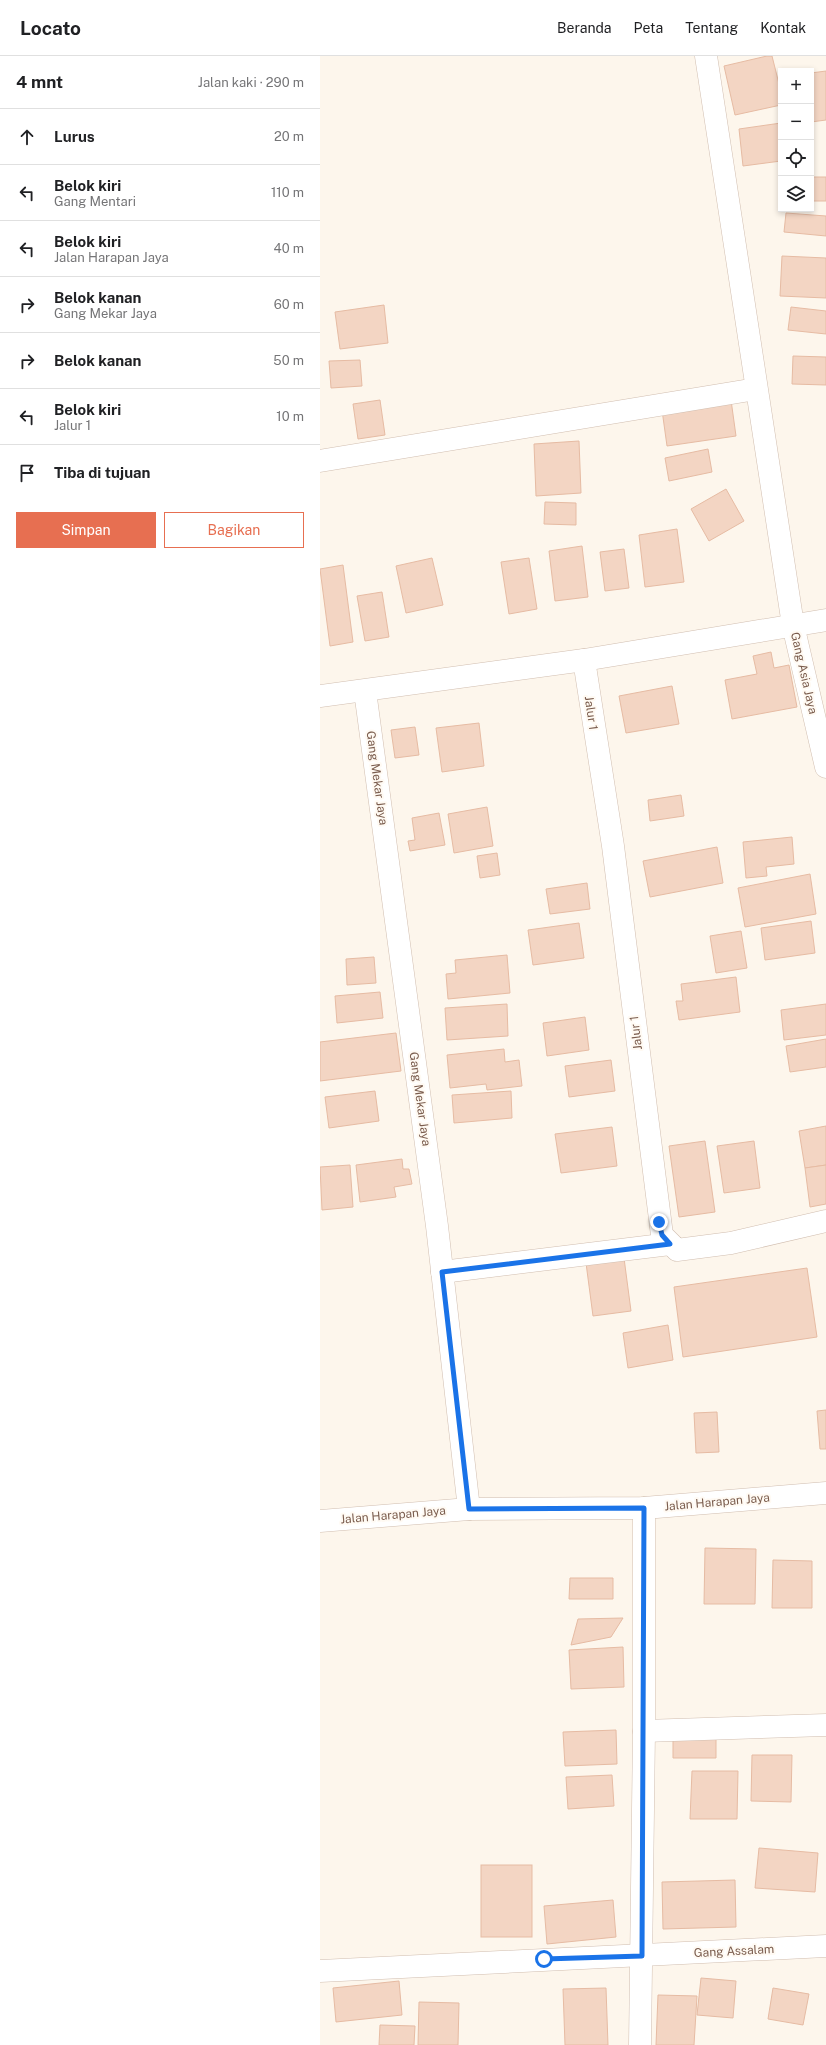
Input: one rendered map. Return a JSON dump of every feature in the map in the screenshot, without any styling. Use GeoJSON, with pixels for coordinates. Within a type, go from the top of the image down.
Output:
{"type":"FeatureCollection","features":[{"type":"Feature","properties":{"kind":"street","name":"Gang Asia Jaya"},"geometry":{"type":"LineString","coordinates":[[706,56],[756,389],[794,625],[826,767]]}},
{"type":"Feature","properties":{"kind":"street"},"geometry":{"type":"LineString","coordinates":[[320,461],[756,389]]}},
{"type":"Feature","properties":{"kind":"street"},"geometry":{"type":"LineString","coordinates":[[320,696],[584,660],[826,620]]}},
{"type":"Feature","properties":{"kind":"street","name":"Jalur 1"},"geometry":{"type":"LineString","coordinates":[[584,660],[613,846],[659,1222],[662,1235],[670,1244]]}},
{"type":"Feature","properties":{"kind":"street","name":"Gang Mekar Jaya"},"geometry":{"type":"LineString","coordinates":[[365,691],[442,1272],[469,1509]]}},
{"type":"Feature","properties":{"kind":"street"},"geometry":{"type":"LineString","coordinates":[[442,1272],[670,1244],[677,1250],[731,1243],[826,1220]]}},
{"type":"Feature","properties":{"kind":"street","name":"Jalan Harapan Jaya"},"geometry":{"type":"LineString","coordinates":[[320,1521],[469,1509],[644,1508],[826,1493]]}},
{"type":"Feature","properties":{"kind":"street"},"geometry":{"type":"LineString","coordinates":[[640,2045],[644,1731],[644,1508]]}},
{"type":"Feature","properties":{"kind":"street"},"geometry":{"type":"LineString","coordinates":[[644,1731],[826,1725]]}},
{"type":"Feature","properties":{"kind":"street","name":"Gang Assalam"},"geometry":{"type":"LineString","coordinates":[[320,1971],[826,1946]]}},
{"type":"Feature","properties":{"kind":"building"},"geometry":{"type":"Polygon","coordinates":[[[772,56],[778,80],[778,106],[735,115],[724,66],[772,56]]]}},
{"type":"Feature","properties":{"kind":"building"},"geometry":{"type":"Polygon","coordinates":[[[826,71],[826,120],[814,122],[814,104],[814,73],[826,71]]]}},
{"type":"Feature","properties":{"kind":"building"},"geometry":{"type":"Polygon","coordinates":[[[778,123],[778,161],[743,166],[739,129],[778,123]]]}},
{"type":"Feature","properties":{"kind":"building"},"geometry":{"type":"Polygon","coordinates":[[[814,177],[826,177],[826,201],[814,201],[814,177]]]}},
{"type":"Feature","properties":{"kind":"building"},"geometry":{"type":"Polygon","coordinates":[[[786,213],[826,216],[826,236],[784,232],[786,213]]]}},
{"type":"Feature","properties":{"kind":"building"},"geometry":{"type":"Polygon","coordinates":[[[782,256],[826,258],[826,298],[780,296],[782,256]]]}},
{"type":"Feature","properties":{"kind":"building"},"geometry":{"type":"Polygon","coordinates":[[[384,305],[388,343],[340,349],[335,312],[384,305]]]}},
{"type":"Feature","properties":{"kind":"building"},"geometry":{"type":"Polygon","coordinates":[[[791,307],[826,311],[826,334],[788,330],[791,307]]]}},
{"type":"Feature","properties":{"kind":"building"},"geometry":{"type":"Polygon","coordinates":[[[793,356],[826,357],[826,385],[792,384],[793,356]]]}},
{"type":"Feature","properties":{"kind":"building"},"geometry":{"type":"Polygon","coordinates":[[[360,360],[362,386],[331,388],[329,361],[360,360]]]}},
{"type":"Feature","properties":{"kind":"building"},"geometry":{"type":"Polygon","coordinates":[[[380,400],[385,435],[358,439],[353,404],[380,400]]]}},
{"type":"Feature","properties":{"kind":"building"},"geometry":{"type":"Polygon","coordinates":[[[731,400],[736,436],[667,446],[662,410],[731,400]]]}},
{"type":"Feature","properties":{"kind":"building"},"geometry":{"type":"Polygon","coordinates":[[[579,441],[581,493],[536,496],[534,444],[579,441]]]}},
{"type":"Feature","properties":{"kind":"building"},"geometry":{"type":"Polygon","coordinates":[[[708,449],[712,472],[669,481],[665,458],[708,449]]]}},
{"type":"Feature","properties":{"kind":"building"},"geometry":{"type":"Polygon","coordinates":[[[726,489],[744,521],[709,541],[691,509],[726,489]]]}},
{"type":"Feature","properties":{"kind":"building"},"geometry":{"type":"Polygon","coordinates":[[[545,502],[576,503],[576,525],[544,524],[545,502]]]}},
{"type":"Feature","properties":{"kind":"building"},"geometry":{"type":"Polygon","coordinates":[[[677,529],[684,582],[645,587],[639,535],[677,529]]]}},
{"type":"Feature","properties":{"kind":"building"},"geometry":{"type":"Polygon","coordinates":[[[582,546],[588,597],[555,601],[549,551],[582,546]]]}},
{"type":"Feature","properties":{"kind":"building"},"geometry":{"type":"Polygon","coordinates":[[[624,549],[629,588],[605,591],[600,552],[624,549]]]}},
{"type":"Feature","properties":{"kind":"building"},"geometry":{"type":"Polygon","coordinates":[[[432,558],[443,605],[406,613],[396,566],[432,558]]]}},
{"type":"Feature","properties":{"kind":"building"},"geometry":{"type":"Polygon","coordinates":[[[529,558],[537,609],[509,614],[501,562],[529,558]]]}},
{"type":"Feature","properties":{"kind":"building"},"geometry":{"type":"Polygon","coordinates":[[[343,565],[353,642],[330,646],[320,569],[343,565]]]}},
{"type":"Feature","properties":{"kind":"building"},"geometry":{"type":"Polygon","coordinates":[[[382,592],[389,637],[365,641],[357,596],[382,592]]]}},
{"type":"Feature","properties":{"kind":"building"},"geometry":{"type":"Polygon","coordinates":[[[771,652],[774,668],[789,665],[797,707],[732,719],[725,680],[757,674],[753,656],[771,652]]]}},
{"type":"Feature","properties":{"kind":"building"},"geometry":{"type":"Polygon","coordinates":[[[672,686],[679,724],[626,733],[619,696],[672,686]]]}},
{"type":"Feature","properties":{"kind":"building"},"geometry":{"type":"Polygon","coordinates":[[[479,723],[484,766],[442,772],[436,728],[479,723]]]}},
{"type":"Feature","properties":{"kind":"building"},"geometry":{"type":"Polygon","coordinates":[[[415,727],[419,755],[395,758],[391,730],[415,727]]]}},
{"type":"Feature","properties":{"kind":"building"},"geometry":{"type":"Polygon","coordinates":[[[681,795],[684,816],[650,821],[648,800],[681,795]]]}},
{"type":"Feature","properties":{"kind":"building"},"geometry":{"type":"Polygon","coordinates":[[[487,807],[493,846],[454,853],[448,814],[487,807]]]}},
{"type":"Feature","properties":{"kind":"building"},"geometry":{"type":"Polygon","coordinates":[[[439,813],[445,845],[410,851],[408,841],[415,840],[412,818],[439,813]]]}},
{"type":"Feature","properties":{"kind":"building"},"geometry":{"type":"Polygon","coordinates":[[[792,837],[794,864],[766,867],[767,876],[746,878],[743,842],[792,837]]]}},
{"type":"Feature","properties":{"kind":"building"},"geometry":{"type":"Polygon","coordinates":[[[717,847],[723,883],[650,897],[643,861],[717,847]]]}},
{"type":"Feature","properties":{"kind":"building"},"geometry":{"type":"Polygon","coordinates":[[[497,853],[500,875],[480,878],[477,856],[497,853]]]}},
{"type":"Feature","properties":{"kind":"building"},"geometry":{"type":"Polygon","coordinates":[[[810,874],[816,914],[745,927],[738,888],[810,874]]]}},
{"type":"Feature","properties":{"kind":"building"},"geometry":{"type":"Polygon","coordinates":[[[587,883],[590,909],[550,914],[546,889],[587,883]]]}},
{"type":"Feature","properties":{"kind":"building"},"geometry":{"type":"Polygon","coordinates":[[[811,921],[815,953],[765,960],[761,928],[811,921]]]}},
{"type":"Feature","properties":{"kind":"building"},"geometry":{"type":"Polygon","coordinates":[[[579,923],[584,958],[533,965],[528,930],[579,923]]]}},
{"type":"Feature","properties":{"kind":"building"},"geometry":{"type":"Polygon","coordinates":[[[741,931],[747,968],[716,973],[710,936],[741,931]]]}},
{"type":"Feature","properties":{"kind":"building"},"geometry":{"type":"Polygon","coordinates":[[[507,955],[510,993],[448,999],[446,974],[456,973],[455,960],[507,955]]]}},
{"type":"Feature","properties":{"kind":"building"},"geometry":{"type":"Polygon","coordinates":[[[374,957],[376,983],[347,985],[346,959],[374,957]]]}},
{"type":"Feature","properties":{"kind":"building"},"geometry":{"type":"Polygon","coordinates":[[[736,977],[740,1012],[679,1020],[676,1001],[683,1001],[681,984],[736,977]]]}},
{"type":"Feature","properties":{"kind":"building"},"geometry":{"type":"Polygon","coordinates":[[[380,992],[383,1018],[337,1023],[335,996],[380,992]]]}},
{"type":"Feature","properties":{"kind":"building"},"geometry":{"type":"Polygon","coordinates":[[[507,1004],[508,1036],[447,1040],[445,1008],[507,1004]]]}},
{"type":"Feature","properties":{"kind":"building"},"geometry":{"type":"Polygon","coordinates":[[[826,1004],[826,1035],[784,1040],[781,1010],[826,1004]]]}},
{"type":"Feature","properties":{"kind":"building"},"geometry":{"type":"Polygon","coordinates":[[[585,1017],[589,1050],[547,1056],[543,1023],[585,1017]]]}},
{"type":"Feature","properties":{"kind":"building"},"geometry":{"type":"Polygon","coordinates":[[[396,1033],[401,1071],[320,1081],[320,1042],[396,1033]]]}},
{"type":"Feature","properties":{"kind":"building"},"geometry":{"type":"Polygon","coordinates":[[[826,1039],[826,1067],[790,1072],[786,1046],[826,1039]]]}},
{"type":"Feature","properties":{"kind":"building"},"geometry":{"type":"Polygon","coordinates":[[[504,1049],[505,1062],[519,1060],[522,1086],[487,1090],[486,1084],[450,1088],[447,1055],[504,1049]]]}},
{"type":"Feature","properties":{"kind":"building"},"geometry":{"type":"Polygon","coordinates":[[[611,1060],[615,1091],[569,1097],[565,1066],[611,1060]]]}},
{"type":"Feature","properties":{"kind":"building"},"geometry":{"type":"Polygon","coordinates":[[[375,1091],[379,1121],[329,1128],[325,1097],[375,1091]]]}},
{"type":"Feature","properties":{"kind":"building"},"geometry":{"type":"Polygon","coordinates":[[[511,1091],[512,1118],[454,1123],[452,1095],[511,1091]]]}},
{"type":"Feature","properties":{"kind":"building"},"geometry":{"type":"Polygon","coordinates":[[[826,1126],[826,1165],[805,1168],[799,1131],[826,1126]]]}},
{"type":"Feature","properties":{"kind":"building"},"geometry":{"type":"Polygon","coordinates":[[[612,1127],[617,1166],[561,1173],[555,1134],[612,1127]]]}},
{"type":"Feature","properties":{"kind":"building"},"geometry":{"type":"Polygon","coordinates":[[[705,1141],[715,1212],[679,1217],[669,1146],[705,1141]]]}},
{"type":"Feature","properties":{"kind":"building"},"geometry":{"type":"Polygon","coordinates":[[[754,1141],[760,1188],[724,1193],[717,1146],[754,1141]]]}},
{"type":"Feature","properties":{"kind":"building"},"geometry":{"type":"Polygon","coordinates":[[[402,1159],[403,1169],[409,1169],[412,1184],[394,1187],[396,1197],[360,1202],[356,1165],[402,1159]]]}},
{"type":"Feature","properties":{"kind":"building"},"geometry":{"type":"Polygon","coordinates":[[[350,1165],[353,1207],[322,1210],[320,1167],[350,1165]]]}},
{"type":"Feature","properties":{"kind":"building"},"geometry":{"type":"Polygon","coordinates":[[[826,1165],[826,1204],[810,1207],[805,1168],[826,1165]]]}},
{"type":"Feature","properties":{"kind":"building"},"geometry":{"type":"Polygon","coordinates":[[[624,1258],[631,1311],[593,1316],[586,1263],[624,1258]]]}},
{"type":"Feature","properties":{"kind":"building"},"geometry":{"type":"Polygon","coordinates":[[[807,1268],[817,1337],[683,1357],[674,1287],[807,1268]]]}},
{"type":"Feature","properties":{"kind":"building"},"geometry":{"type":"Polygon","coordinates":[[[668,1325],[673,1360],[628,1368],[623,1333],[668,1325]]]}},
{"type":"Feature","properties":{"kind":"building"},"geometry":{"type":"Polygon","coordinates":[[[826,1410],[826,1449],[820,1449],[817,1411],[826,1410]]]}},
{"type":"Feature","properties":{"kind":"building"},"geometry":{"type":"Polygon","coordinates":[[[717,1412],[719,1452],[696,1453],[694,1413],[717,1412]]]}},
{"type":"Feature","properties":{"kind":"building"},"geometry":{"type":"Polygon","coordinates":[[[705,1548],[756,1549],[755,1604],[704,1604],[705,1548]]]}},
{"type":"Feature","properties":{"kind":"building"},"geometry":{"type":"Polygon","coordinates":[[[773,1560],[812,1561],[812,1608],[772,1608],[773,1560]]]}},
{"type":"Feature","properties":{"kind":"building"},"geometry":{"type":"Polygon","coordinates":[[[570,1578],[613,1578],[613,1599],[569,1599],[570,1578]]]}},
{"type":"Feature","properties":{"kind":"building"},"geometry":{"type":"Polygon","coordinates":[[[623,1618],[611,1637],[571,1645],[578,1619],[623,1618]]]}},
{"type":"Feature","properties":{"kind":"building"},"geometry":{"type":"Polygon","coordinates":[[[623,1647],[624,1687],[571,1689],[569,1650],[623,1647]]]}},
{"type":"Feature","properties":{"kind":"building"},"geometry":{"type":"Polygon","coordinates":[[[616,1730],[617,1764],[565,1766],[563,1732],[616,1730]]]}},
{"type":"Feature","properties":{"kind":"building"},"geometry":{"type":"Polygon","coordinates":[[[673,1731],[716,1732],[716,1758],[673,1758],[673,1731]]]}},
{"type":"Feature","properties":{"kind":"building"},"geometry":{"type":"Polygon","coordinates":[[[752,1755],[792,1755],[791,1802],[751,1801],[752,1755]]]}},
{"type":"Feature","properties":{"kind":"building"},"geometry":{"type":"Polygon","coordinates":[[[692,1771],[738,1771],[737,1819],[690,1819],[692,1771]]]}},
{"type":"Feature","properties":{"kind":"building"},"geometry":{"type":"Polygon","coordinates":[[[612,1775],[614,1806],[568,1809],[566,1777],[612,1775]]]}},
{"type":"Feature","properties":{"kind":"building"},"geometry":{"type":"Polygon","coordinates":[[[759,1848],[818,1853],[815,1892],[755,1888],[759,1848]]]}},
{"type":"Feature","properties":{"kind":"building"},"geometry":{"type":"Polygon","coordinates":[[[481,1865],[532,1865],[532,1937],[481,1937],[481,1865]]]}},
{"type":"Feature","properties":{"kind":"building"},"geometry":{"type":"Polygon","coordinates":[[[735,1880],[736,1927],[663,1929],[662,1882],[735,1880]]]}},
{"type":"Feature","properties":{"kind":"building"},"geometry":{"type":"Polygon","coordinates":[[[613,1900],[616,1937],[547,1944],[544,1906],[613,1900]]]}},
{"type":"Feature","properties":{"kind":"building"},"geometry":{"type":"Polygon","coordinates":[[[701,1978],[736,1981],[733,2018],[697,2015],[701,1978]]]}},
{"type":"Feature","properties":{"kind":"building"},"geometry":{"type":"Polygon","coordinates":[[[399,1981],[402,2015],[336,2022],[333,1988],[399,1981]]]}},
{"type":"Feature","properties":{"kind":"building"},"geometry":{"type":"Polygon","coordinates":[[[606,1988],[608,2045],[565,2045],[563,1989],[606,1988]]]}},
{"type":"Feature","properties":{"kind":"building"},"geometry":{"type":"Polygon","coordinates":[[[773,1988],[809,1994],[803,2025],[768,2019],[773,1988]]]}},
{"type":"Feature","properties":{"kind":"building"},"geometry":{"type":"Polygon","coordinates":[[[658,1995],[697,1996],[694,2045],[656,2045],[658,1995]]]}},
{"type":"Feature","properties":{"kind":"building"},"geometry":{"type":"Polygon","coordinates":[[[419,2002],[459,2003],[458,2045],[418,2045],[419,2002]]]}},
{"type":"Feature","properties":{"kind":"building"},"geometry":{"type":"Polygon","coordinates":[[[380,2025],[415,2026],[414,2045],[379,2045],[380,2025]]]}},
{"type":"Feature","properties":{"kind":"route"},"geometry":{"type":"LineString","coordinates":[[544,1959],[642,1956],[644,1508],[469,1509],[442,1272],[670,1244],[662,1235],[659,1222]]}}]}
